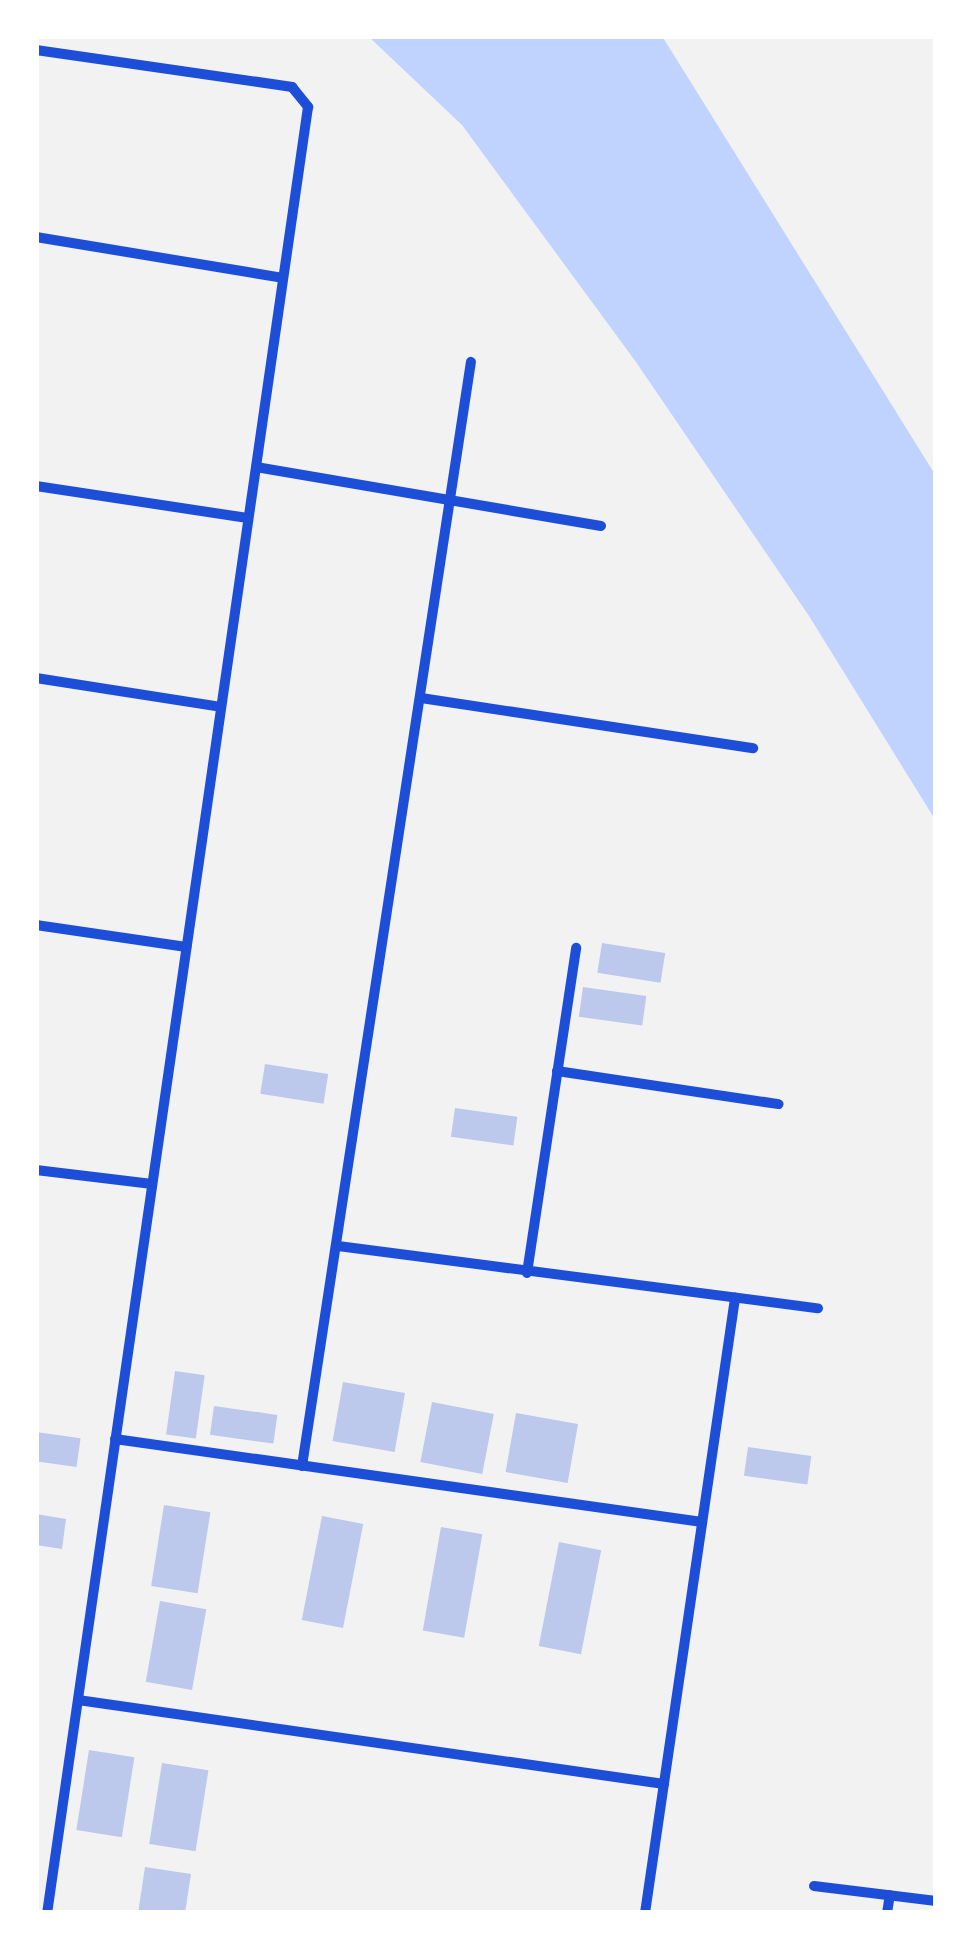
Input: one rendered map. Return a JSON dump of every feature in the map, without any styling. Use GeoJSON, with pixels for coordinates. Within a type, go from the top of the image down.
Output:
{"type":"FeatureCollection","features":[{"type":"Feature","properties":{"kind":"street"},"geometry":{"type":"LineString","coordinates":[[36,50],[302,94],[308,106],[46,1913]]}},
{"type":"Feature","properties":{"kind":"street"},"geometry":{"type":"LineString","coordinates":[[36,237],[283,278]]}},
{"type":"Feature","properties":{"kind":"street"},"geometry":{"type":"LineString","coordinates":[[302,1466],[471,362]]}},
{"type":"Feature","properties":{"kind":"street"},"geometry":{"type":"LineString","coordinates":[[256,467],[601,526]]}},
{"type":"Feature","properties":{"kind":"street"},"geometry":{"type":"LineString","coordinates":[[36,486],[248,518]]}},
{"type":"Feature","properties":{"kind":"street"},"geometry":{"type":"LineString","coordinates":[[36,678],[221,707]]}},
{"type":"Feature","properties":{"kind":"street"},"geometry":{"type":"LineString","coordinates":[[421,698],[753,748]]}},
{"type":"Feature","properties":{"kind":"street"},"geometry":{"type":"LineString","coordinates":[[36,925],[186,947]]}},
{"type":"Feature","properties":{"kind":"street"},"geometry":{"type":"LineString","coordinates":[[526,1273],[576,948]]}},
{"type":"Feature","properties":{"kind":"street"},"geometry":{"type":"LineString","coordinates":[[557,1071],[779,1104]]}},
{"type":"Feature","properties":{"kind":"street"},"geometry":{"type":"LineString","coordinates":[[36,1170],[152,1184]]}},
{"type":"Feature","properties":{"kind":"street"},"geometry":{"type":"LineString","coordinates":[[338,1246],[818,1308]]}},
{"type":"Feature","properties":{"kind":"street"},"geometry":{"type":"LineString","coordinates":[[645,1913],[735,1298]]}},
{"type":"Feature","properties":{"kind":"street"},"geometry":{"type":"LineString","coordinates":[[115,1439],[702,1522]]}},
{"type":"Feature","properties":{"kind":"street"},"geometry":{"type":"LineString","coordinates":[[78,1700],[664,1784]]}},
{"type":"Feature","properties":{"kind":"street"},"geometry":{"type":"LineString","coordinates":[[814,1886],[936,1900]]}},
{"type":"Feature","properties":{"kind":"street"},"geometry":{"type":"LineString","coordinates":[[887,1913],[890,1895]]}},
{"type":"Feature","properties":{"kind":"water"},"geometry":{"type":"Polygon","coordinates":[[[368,36],[662,36],[936,476],[936,821],[809,616],[636,362],[462,125],[368,36]]]}},
{"type":"Feature","properties":{"kind":"building"},"geometry":{"type":"Polygon","coordinates":[[[602,943],[665,953],[661,983],[597,973],[602,943]]]}},
{"type":"Feature","properties":{"kind":"building"},"geometry":{"type":"Polygon","coordinates":[[[583,987],[646,996],[642,1026],[579,1017],[583,987]]]}},
{"type":"Feature","properties":{"kind":"building"},"geometry":{"type":"Polygon","coordinates":[[[265,1064],[328,1074],[324,1104],[260,1094],[265,1064]]]}},
{"type":"Feature","properties":{"kind":"building"},"geometry":{"type":"Polygon","coordinates":[[[455,1108],[517,1117],[513,1145],[451,1137],[455,1108]]]}},
{"type":"Feature","properties":{"kind":"building"},"geometry":{"type":"Polygon","coordinates":[[[175,1371],[205,1375],[196,1439],[166,1434],[175,1371]]]}},
{"type":"Feature","properties":{"kind":"building"},"geometry":{"type":"Polygon","coordinates":[[[343,1382],[405,1393],[395,1452],[333,1441],[343,1382]]]}},
{"type":"Feature","properties":{"kind":"building"},"geometry":{"type":"Polygon","coordinates":[[[432,1402],[494,1414],[482,1474],[420,1462],[432,1402]]]}},
{"type":"Feature","properties":{"kind":"building"},"geometry":{"type":"Polygon","coordinates":[[[214,1406],[277,1415],[273,1444],[210,1435],[214,1406]]]}},
{"type":"Feature","properties":{"kind":"building"},"geometry":{"type":"Polygon","coordinates":[[[516,1413],[578,1424],[568,1483],[506,1472],[516,1413]]]}},
{"type":"Feature","properties":{"kind":"building"},"geometry":{"type":"Polygon","coordinates":[[[36,1432],[81,1438],[77,1467],[36,1461],[36,1432]]]}},
{"type":"Feature","properties":{"kind":"building"},"geometry":{"type":"Polygon","coordinates":[[[748,1447],[811,1456],[807,1485],[744,1476],[748,1447]]]}},
{"type":"Feature","properties":{"kind":"building"},"geometry":{"type":"Polygon","coordinates":[[[164,1505],[210,1512],[198,1593],[151,1586],[164,1505]]]}},
{"type":"Feature","properties":{"kind":"building"},"geometry":{"type":"Polygon","coordinates":[[[36,1514],[66,1519],[62,1549],[36,1545],[36,1514]]]}},
{"type":"Feature","properties":{"kind":"building"},"geometry":{"type":"Polygon","coordinates":[[[322,1516],[363,1524],[343,1628],[302,1620],[322,1516]]]}},
{"type":"Feature","properties":{"kind":"building"},"geometry":{"type":"Polygon","coordinates":[[[441,1527],[482,1534],[464,1638],[423,1630],[441,1527]]]}},
{"type":"Feature","properties":{"kind":"building"},"geometry":{"type":"Polygon","coordinates":[[[559,1542],[601,1550],[581,1654],[539,1646],[559,1542]]]}},
{"type":"Feature","properties":{"kind":"building"},"geometry":{"type":"Polygon","coordinates":[[[160,1601],[206,1609],[192,1690],[146,1682],[160,1601]]]}},
{"type":"Feature","properties":{"kind":"building"},"geometry":{"type":"Polygon","coordinates":[[[89,1750],[134,1757],[122,1837],[76,1830],[89,1750]]]}},
{"type":"Feature","properties":{"kind":"building"},"geometry":{"type":"Polygon","coordinates":[[[162,1763],[208,1770],[196,1851],[149,1844],[162,1763]]]}},
{"type":"Feature","properties":{"kind":"building"},"geometry":{"type":"Polygon","coordinates":[[[145,1867],[191,1874],[185,1913],[138,1913],[145,1867]]]}}]}
